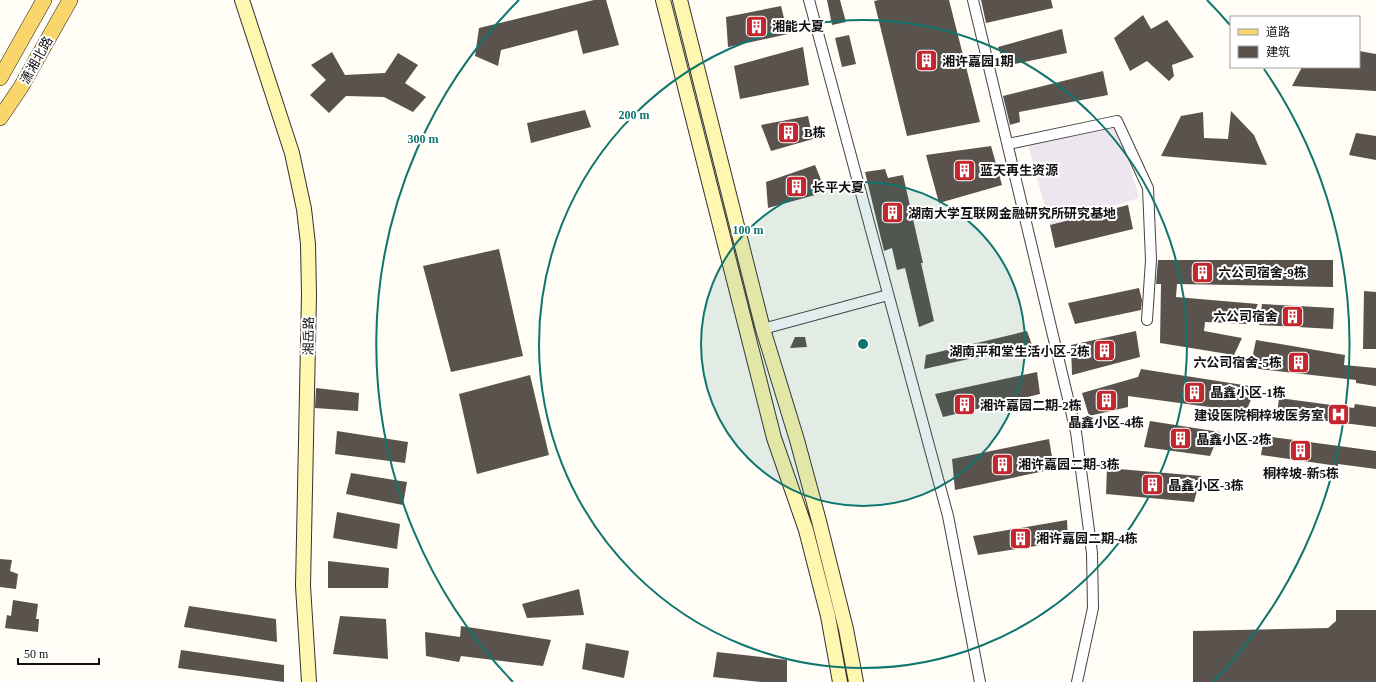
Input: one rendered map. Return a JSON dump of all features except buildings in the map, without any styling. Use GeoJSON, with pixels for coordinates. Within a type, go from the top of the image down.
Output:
{"type":"FeatureCollection","features":[{"type":"Feature","properties":{"kind":"main road","name":"潇湘北路"},"geometry":{"type":"LineString","coordinates":[[0,78],[44,0]]}},
{"type":"Feature","properties":{"kind":"main road","name":"潇湘北路"},"geometry":{"type":"LineString","coordinates":[[0,118],[21,87],[70,0]]}},
{"type":"Feature","properties":{"kind":"main road","name":"湘岳路"},"geometry":{"type":"LineString","coordinates":[[234,0],[279,135],[294,195],[298,227],[300,254],[300,330],[295,570],[302,682]]}},
{"type":"Feature","properties":{"kind":"main road","name":"湘岳路"},"geometry":{"type":"LineString","coordinates":[[242,0],[292,153],[304,208],[308,244],[309,302],[303,586],[309,682]]}},
{"type":"Feature","properties":{"kind":"main road"},"geometry":{"type":"LineString","coordinates":[[663,0],[774,438],[806,530],[828,616],[840,682]]}},
{"type":"Feature","properties":{"kind":"main road"},"geometry":{"type":"LineString","coordinates":[[680,0],[763,329],[797,440],[819,522],[846,629],[856,682]]}},
{"type":"Feature","properties":{"kind":"street"},"geometry":{"type":"LineString","coordinates":[[808,0],[948,516],[980,682]]}},
{"type":"Feature","properties":{"kind":"street"},"geometry":{"type":"LineString","coordinates":[[974,0],[1076,432],[1092,553],[1093,608],[1077,682]]}},
{"type":"Feature","properties":{"kind":"street"},"geometry":{"type":"LineString","coordinates":[[1008,144],[1117,121],[1148,188],[1151,260],[1146,320]]}},
{"type":"Feature","properties":{"kind":"street"},"geometry":{"type":"LineString","coordinates":[[763,329],[888,295]]}},
{"type":"Feature","properties":{"kind":"shaded area"},"geometry":{"type":"Polygon","coordinates":[[[1117,121],[1139,198],[1050,225],[1027,142],[1117,121]]]}},
{"type":"Feature","properties":{"kind":"place","name":"湘能大夏"},"geometry":{"type":"Point","coordinates":[756,26]}},
{"type":"Feature","properties":{"kind":"place","name":"湘许嘉园1期"},"geometry":{"type":"Point","coordinates":[927,61]}},
{"type":"Feature","properties":{"kind":"place","name":"B栋"},"geometry":{"type":"Point","coordinates":[788,132]}},
{"type":"Feature","properties":{"kind":"place","name":"蓝天再生资源"},"geometry":{"type":"Point","coordinates":[964,170]}},
{"type":"Feature","properties":{"kind":"place","name":"长平大夏"},"geometry":{"type":"Point","coordinates":[796,187]}},
{"type":"Feature","properties":{"kind":"place","name":"湖南大学互联网金融研究所研究基地"},"geometry":{"type":"Point","coordinates":[893,213]}},
{"type":"Feature","properties":{"kind":"place","name":"六公司宿舍-9栋"},"geometry":{"type":"Point","coordinates":[1203,272]}},
{"type":"Feature","properties":{"kind":"place","name":"六公司宿舍"},"geometry":{"type":"Point","coordinates":[1293,316]}},
{"type":"Feature","properties":{"kind":"place","name":"湖南平和堂生活小区-2栋"},"geometry":{"type":"Point","coordinates":[1105,351]}},
{"type":"Feature","properties":{"kind":"place","name":"六公司宿舍-5栋"},"geometry":{"type":"Point","coordinates":[1298,362]}},
{"type":"Feature","properties":{"kind":"place","name":"晶鑫小区-1栋"},"geometry":{"type":"Point","coordinates":[1195,392]}},
{"type":"Feature","properties":{"kind":"place","name":"晶鑫小区-4栋"},"geometry":{"type":"Point","coordinates":[1106,400]}},
{"type":"Feature","properties":{"kind":"place","name":"湘许嘉园二期-2栋"},"geometry":{"type":"Point","coordinates":[965,405]}},
{"type":"Feature","properties":{"kind":"place","name":"建设医院桐梓坡医务室"},"geometry":{"type":"Point","coordinates":[1339,415]}},
{"type":"Feature","properties":{"kind":"place","name":"晶鑫小区-2栋"},"geometry":{"type":"Point","coordinates":[1181,439]}},
{"type":"Feature","properties":{"kind":"place","name":"桐梓坡-新5栋"},"geometry":{"type":"Point","coordinates":[1301,451]}},
{"type":"Feature","properties":{"kind":"place","name":"湘许嘉园二期-3栋"},"geometry":{"type":"Point","coordinates":[1003,464]}},
{"type":"Feature","properties":{"kind":"place","name":"晶鑫小区-3栋"},"geometry":{"type":"Point","coordinates":[1153,485]}},
{"type":"Feature","properties":{"kind":"place","name":"湘许嘉园二期-4栋"},"geometry":{"type":"Point","coordinates":[1021,538]}}]}
